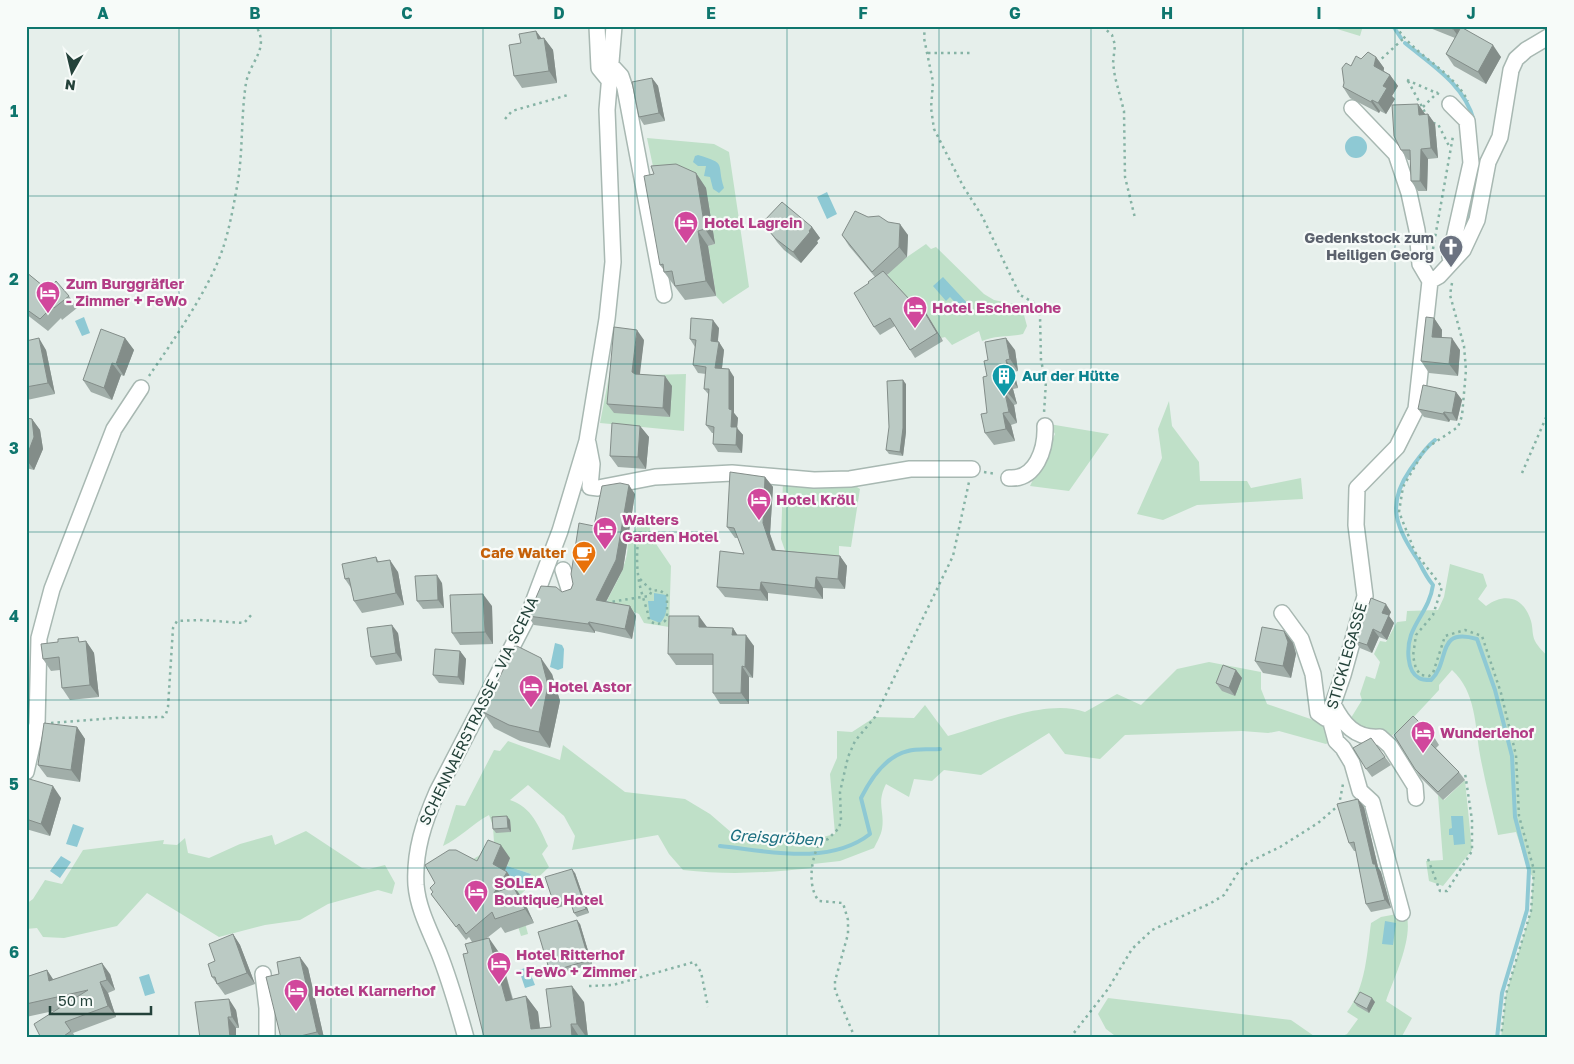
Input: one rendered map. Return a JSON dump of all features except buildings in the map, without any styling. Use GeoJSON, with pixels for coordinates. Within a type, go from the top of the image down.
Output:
{"type":"FeatureCollection","features":[{"type":"Feature","properties":{"kind":"street"},"geometry":{"type":"LineString","coordinates":[[597,26],[597,56],[600,68],[608,79]]}},
{"type":"Feature","properties":{"kind":"street","name":"SCHENNAERSTRASSE - VIA SCENA"},"geometry":{"type":"LineString","coordinates":[[466,1038],[456,998],[419,903],[416,883],[418,845],[424,821],[437,792],[528,616],[560,531],[587,441],[607,319],[613,262],[607,124],[608,79],[614,26]]}},
{"type":"Feature","properties":{"kind":"street"},"geometry":{"type":"LineString","coordinates":[[1352,108],[1396,154],[1409,193],[1417,230],[1420,262],[1430,281],[1440,276],[1463,250],[1477,220],[1488,162],[1500,137],[1511,70],[1516,58],[1548,37]]}},
{"type":"Feature","properties":{"kind":"street"},"geometry":{"type":"LineString","coordinates":[[610,64],[622,76],[625,88],[664,295]]}},
{"type":"Feature","properties":{"kind":"street"},"geometry":{"type":"LineString","coordinates":[[1450,104],[1467,121],[1470,163],[1450,257],[1455,258]]}},
{"type":"Feature","properties":{"kind":"street","name":"STICKLEGASSE"},"geometry":{"type":"LineString","coordinates":[[1331,714],[1365,596],[1356,524],[1358,488],[1397,447],[1416,410],[1430,281]]}},
{"type":"Feature","properties":{"kind":"street"},"geometry":{"type":"LineString","coordinates":[[26,772],[37,724],[40,638],[52,589],[114,429],[141,388]]}},
{"type":"Feature","properties":{"kind":"street"},"geometry":{"type":"LineString","coordinates":[[1009,478],[1025,476],[1032,469],[1042,453],[1045,426]]}},
{"type":"Feature","properties":{"kind":"street"},"geometry":{"type":"LineString","coordinates":[[587,441],[592,464],[590,487],[598,488],[655,477],[732,473],[814,480],[850,479],[910,469],[972,469]]}},
{"type":"Feature","properties":{"kind":"street"},"geometry":{"type":"LineString","coordinates":[[563,570],[570,592]]}},
{"type":"Feature","properties":{"kind":"street"},"geometry":{"type":"LineString","coordinates":[[1282,613],[1301,639],[1312,674],[1318,713],[1325,718],[1331,714]]}},
{"type":"Feature","properties":{"kind":"street"},"geometry":{"type":"LineString","coordinates":[[1331,714],[1352,730],[1370,738],[1380,737],[1390,746],[1415,786],[1416,798]]}},
{"type":"Feature","properties":{"kind":"street"},"geometry":{"type":"LineString","coordinates":[[1331,714],[1340,744],[1352,763],[1360,791],[1372,802],[1402,913]]}},
{"type":"Feature","properties":{"kind":"street"},"geometry":{"type":"LineString","coordinates":[[263,974],[267,1008],[267,1038]]}},
{"type":"Feature","properties":{"kind":"path"},"geometry":{"type":"LineString","coordinates":[[141,388],[211,276],[223,248],[238,180],[247,81],[258,56],[262,39],[256,26]]}},
{"type":"Feature","properties":{"kind":"path"},"geometry":{"type":"LineString","coordinates":[[924,26],[924,38],[933,82],[931,119],[963,186],[982,216],[1020,294],[1033,302],[1040,315],[1040,361],[1046,381],[1045,426]]}},
{"type":"Feature","properties":{"kind":"path"},"geometry":{"type":"LineString","coordinates":[[1102,26],[1112,35],[1115,45],[1113,63],[1124,111],[1125,177],[1135,218]]}},
{"type":"Feature","properties":{"kind":"path"},"geometry":{"type":"LineString","coordinates":[[1396,26],[1403,39],[1450,77],[1468,102]]}},
{"type":"Feature","properties":{"kind":"path"},"geometry":{"type":"LineString","coordinates":[[1376,64],[1403,39]]}},
{"type":"Feature","properties":{"kind":"path"},"geometry":{"type":"LineString","coordinates":[[928,53],[973,53]]}},
{"type":"Feature","properties":{"kind":"path"},"geometry":{"type":"LineString","coordinates":[[1450,104],[1438,92],[1408,80],[1429,122],[1438,124],[1451,150]]}},
{"type":"Feature","properties":{"kind":"path"},"geometry":{"type":"LineString","coordinates":[[1423,107],[1438,92]]}},
{"type":"Feature","properties":{"kind":"path"},"geometry":{"type":"LineString","coordinates":[[505,119],[512,111],[568,95]]}},
{"type":"Feature","properties":{"kind":"path"},"geometry":{"type":"LineString","coordinates":[[1420,262],[1431,254],[1435,242],[1454,132]]}},
{"type":"Feature","properties":{"kind":"path"},"geometry":{"type":"LineString","coordinates":[[1455,258],[1450,295],[1464,346],[1466,370],[1462,416],[1458,427],[1425,449],[1403,486],[1399,512],[1415,552],[1442,587],[1433,616],[1416,635],[1413,656],[1416,669],[1421,675],[1429,676],[1433,673],[1445,636],[1464,630],[1482,636],[1501,693],[1516,755],[1519,816],[1534,870],[1532,901],[1506,994],[1501,1038]]}},
{"type":"Feature","properties":{"kind":"path"},"geometry":{"type":"LineString","coordinates":[[1522,473],[1548,413]]}},
{"type":"Feature","properties":{"kind":"path"},"geometry":{"type":"LineString","coordinates":[[855,1038],[835,990],[835,981],[848,934],[846,909],[842,903],[819,902],[815,896],[812,868],[818,845],[835,834],[839,828],[841,820],[840,792],[848,757],[855,741],[875,717],[953,556],[972,469],[1009,478]]}},
{"type":"Feature","properties":{"kind":"path"},"geometry":{"type":"LineString","coordinates":[[599,598],[606,602],[642,597],[649,596],[652,591],[659,590],[667,594],[667,616],[660,624],[649,620],[648,610],[642,597],[638,578],[636,556],[638,542]]}},
{"type":"Feature","properties":{"kind":"path"},"geometry":{"type":"LineString","coordinates":[[638,578],[652,591]]}},
{"type":"Feature","properties":{"kind":"path"},"geometry":{"type":"LineString","coordinates":[[37,724],[116,718],[163,717],[168,707],[173,628],[177,621],[200,620],[244,623],[253,613]]}},
{"type":"Feature","properties":{"kind":"path"},"geometry":{"type":"LineString","coordinates":[[1428,859],[1440,890],[1447,891],[1465,862],[1471,856],[1472,820],[1465,773]]}},
{"type":"Feature","properties":{"kind":"path"},"geometry":{"type":"LineString","coordinates":[[1070,1038],[1108,988],[1132,949],[1152,930],[1212,903],[1224,895],[1237,874],[1247,864],[1280,847],[1318,823],[1339,805],[1343,780]]}},
{"type":"Feature","properties":{"kind":"path"},"geometry":{"type":"LineString","coordinates":[[589,986],[613,985],[694,962],[701,972],[708,1007]]}},
{"type":"Feature","properties":{"kind":"green space"},"geometry":{"type":"Polygon","coordinates":[[[1336,26],[1363,26],[1360,36],[1337,29],[1336,26]]]}},
{"type":"Feature","properties":{"kind":"green space"},"geometry":{"type":"Polygon","coordinates":[[[647,138],[714,144],[729,152],[749,287],[723,304],[716,296],[708,246],[715,244],[658,190],[647,138]]]}},
{"type":"Feature","properties":{"kind":"green space"},"geometry":{"type":"Polygon","coordinates":[[[926,244],[931,249],[936,247],[984,294],[994,300],[1014,304],[1024,315],[1027,326],[1023,334],[982,341],[979,331],[952,345],[945,337],[941,338],[922,306],[916,308],[888,279],[888,270],[926,244]]]}},
{"type":"Feature","properties":{"kind":"green space"},"geometry":{"type":"Polygon","coordinates":[[[610,371],[652,375],[686,374],[684,431],[600,423],[610,371]]]}},
{"type":"Feature","properties":{"kind":"green space"},"geometry":{"type":"Polygon","coordinates":[[[1169,401],[1172,426],[1199,462],[1200,481],[1247,481],[1251,488],[1301,478],[1303,499],[1197,505],[1163,520],[1137,514],[1162,458],[1158,429],[1169,401]]]}},
{"type":"Feature","properties":{"kind":"green space"},"geometry":{"type":"Polygon","coordinates":[[[1049,424],[1109,434],[1069,491],[1030,486],[1055,434],[1049,424]]]}},
{"type":"Feature","properties":{"kind":"green space"},"geometry":{"type":"Polygon","coordinates":[[[783,481],[854,485],[860,489],[851,547],[839,546],[839,566],[789,562],[781,539],[783,481]]]}},
{"type":"Feature","properties":{"kind":"green space"},"geometry":{"type":"Polygon","coordinates":[[[650,514],[650,535],[671,566],[669,627],[644,623],[639,614],[607,601],[625,563],[628,546],[627,538],[650,514]]]}},
{"type":"Feature","properties":{"kind":"green space"},"geometry":{"type":"Polygon","coordinates":[[[1450,564],[1483,574],[1487,586],[1478,599],[1486,606],[1500,599],[1507,598],[1519,602],[1528,613],[1535,641],[1548,657],[1548,1038],[1501,1038],[1506,994],[1531,911],[1533,877],[1529,872],[1516,832],[1498,835],[1482,765],[1473,710],[1466,688],[1452,670],[1439,685],[1439,690],[1412,719],[1389,738],[1346,726],[1362,700],[1360,694],[1366,676],[1375,679],[1380,662],[1374,654],[1380,641],[1386,642],[1397,622],[1406,621],[1407,611],[1438,610],[1444,597],[1450,564]]]}},
{"type":"Feature","properties":{"kind":"green space"},"geometry":{"type":"Polygon","coordinates":[[[1209,662],[1261,672],[1261,689],[1267,704],[1325,724],[1331,741],[1326,744],[1279,731],[1268,733],[1242,731],[1125,735],[1100,759],[1065,754],[1049,733],[981,775],[944,770],[932,781],[914,779],[909,797],[886,784],[881,802],[882,829],[874,848],[840,861],[813,864],[812,868],[763,872],[732,873],[683,870],[669,854],[658,835],[572,850],[575,836],[564,816],[528,785],[510,800],[524,807],[538,825],[548,846],[542,854],[549,867],[518,897],[528,934],[521,936],[509,898],[516,885],[522,889],[531,874],[507,866],[510,858],[489,871],[465,864],[485,852],[494,843],[493,826],[489,815],[443,846],[456,805],[465,806],[494,750],[500,751],[508,741],[560,760],[563,745],[625,792],[685,799],[710,814],[732,833],[810,840],[835,834],[830,774],[837,758],[837,731],[852,732],[875,717],[914,718],[925,705],[948,736],[998,720],[1035,711],[1053,708],[1085,712],[1117,694],[1141,705],[1177,669],[1209,662]]]}},
{"type":"Feature","properties":{"kind":"green space"},"geometry":{"type":"Polygon","coordinates":[[[1465,780],[1472,850],[1443,886],[1429,881],[1426,861],[1443,860],[1438,795],[1444,800],[1465,780]]]}},
{"type":"Feature","properties":{"kind":"green space"},"geometry":{"type":"Polygon","coordinates":[[[306,831],[362,868],[369,869],[385,865],[395,883],[392,894],[378,890],[328,904],[300,920],[265,925],[219,937],[147,893],[117,926],[64,938],[43,937],[37,928],[26,929],[26,904],[33,899],[45,880],[62,884],[83,850],[164,840],[163,844],[177,845],[185,838],[188,853],[209,858],[240,844],[272,835],[275,845],[306,831]]]}},
{"type":"Feature","properties":{"kind":"green space"},"geometry":{"type":"Polygon","coordinates":[[[1402,913],[1407,917],[1408,927],[1405,948],[1386,1001],[1412,1018],[1401,1038],[1338,1038],[1347,1034],[1358,1019],[1347,1012],[1362,981],[1371,923],[1381,917],[1402,913]]]}},
{"type":"Feature","properties":{"kind":"green space"},"geometry":{"type":"Polygon","coordinates":[[[1108,998],[1291,1020],[1317,1038],[1118,1038],[1106,1029],[1098,1014],[1108,998]]]}},
{"type":"Feature","properties":{"kind":"water"},"geometry":{"type":"Polygon","coordinates":[[[1356,136],[1364,139],[1367,147],[1364,155],[1356,158],[1348,155],[1345,147],[1348,139],[1356,136]]]}},
{"type":"Feature","properties":{"kind":"water"},"geometry":{"type":"Polygon","coordinates":[[[698,155],[714,160],[719,166],[724,188],[719,193],[713,189],[710,177],[704,176],[706,166],[698,166],[693,162],[695,156],[698,155]]]}},
{"type":"Feature","properties":{"kind":"water"},"geometry":{"type":"Polygon","coordinates":[[[827,192],[837,214],[827,219],[817,197],[827,192]]]}},
{"type":"Feature","properties":{"kind":"water"},"geometry":{"type":"Polygon","coordinates":[[[943,277],[969,305],[963,311],[950,297],[946,301],[933,286],[943,277]]]}},
{"type":"Feature","properties":{"kind":"water"},"geometry":{"type":"Polygon","coordinates":[[[84,317],[90,333],[82,336],[75,321],[84,317]]]}},
{"type":"Feature","properties":{"kind":"water"},"geometry":{"type":"Polygon","coordinates":[[[654,593],[666,595],[666,610],[660,623],[650,619],[648,601],[654,601],[654,593]]]}},
{"type":"Feature","properties":{"kind":"water"},"geometry":{"type":"Polygon","coordinates":[[[555,643],[562,645],[564,649],[563,668],[558,670],[550,667],[555,643]]]}},
{"type":"Feature","properties":{"kind":"water"},"geometry":{"type":"Polygon","coordinates":[[[1451,816],[1463,816],[1465,844],[1454,845],[1453,835],[1449,835],[1449,829],[1452,828],[1451,816]]]}},
{"type":"Feature","properties":{"kind":"water"},"geometry":{"type":"Polygon","coordinates":[[[73,824],[84,828],[77,847],[66,844],[73,824]]]}},
{"type":"Feature","properties":{"kind":"water"},"geometry":{"type":"Polygon","coordinates":[[[61,856],[71,862],[60,878],[50,871],[61,856]]]}},
{"type":"Feature","properties":{"kind":"water"},"geometry":{"type":"Polygon","coordinates":[[[501,864],[531,874],[522,889],[497,874],[501,864]]]}},
{"type":"Feature","properties":{"kind":"water"},"geometry":{"type":"Polygon","coordinates":[[[1385,921],[1396,923],[1393,945],[1382,944],[1385,921]]]}},
{"type":"Feature","properties":{"kind":"water"},"geometry":{"type":"Polygon","coordinates":[[[528,967],[535,985],[525,988],[519,970],[528,967]]]}},
{"type":"Feature","properties":{"kind":"water"},"geometry":{"type":"Polygon","coordinates":[[[149,974],[155,993],[145,996],[139,977],[149,974]]]}},
{"type":"Feature","properties":{"kind":"waterway"},"geometry":{"type":"LineString","coordinates":[[1393,26],[1401,38]]}},
{"type":"Feature","properties":{"kind":"waterway"},"geometry":{"type":"LineString","coordinates":[[1405,43],[1455,86],[1470,108],[1474,121]]}},
{"type":"Feature","properties":{"kind":"waterway"},"geometry":{"type":"LineString","coordinates":[[1467,225],[1472,190]]}},
{"type":"Feature","properties":{"kind":"waterway"},"geometry":{"type":"LineString","coordinates":[[1435,440],[1421,454],[1402,483],[1396,506],[1397,517],[1405,538],[1433,585],[1427,605],[1411,635],[1408,652],[1410,664],[1415,675],[1423,680],[1431,680],[1441,664],[1449,642],[1455,638],[1464,637],[1477,639],[1495,690],[1512,756],[1515,817],[1529,870],[1527,910],[1502,993],[1497,1038]]}},
{"type":"Feature","properties":{"kind":"waterway","name":"Greisgröben"},"geometry":{"type":"LineString","coordinates":[[720,846],[797,854],[836,850],[854,844],[870,834],[861,798],[869,784],[886,763],[908,751],[940,749]]}},
{"type":"Feature","properties":{"kind":"place","name":"Hotel Lagrein"},"geometry":{"type":"Point","coordinates":[686,244]}},
{"type":"Feature","properties":{"kind":"place","name":"Gedenkstock zum Heiligen Georg"},"geometry":{"type":"Point","coordinates":[1451,268]}},
{"type":"Feature","properties":{"kind":"place","name":"Zum Burggräfler - Zimmer + FeWo"},"geometry":{"type":"Point","coordinates":[48,314]}},
{"type":"Feature","properties":{"kind":"place","name":"Hotel Eschenlohe"},"geometry":{"type":"Point","coordinates":[915,329]}},
{"type":"Feature","properties":{"kind":"place","name":"Auf der Hütte"},"geometry":{"type":"Point","coordinates":[1004,397]}},
{"type":"Feature","properties":{"kind":"place","name":"Hotel Kröll"},"geometry":{"type":"Point","coordinates":[759,521]}},
{"type":"Feature","properties":{"kind":"place","name":"Walters Garden Hotel"},"geometry":{"type":"Point","coordinates":[605,550]}},
{"type":"Feature","properties":{"kind":"place","name":"Cafe Walter"},"geometry":{"type":"Point","coordinates":[584,574]}},
{"type":"Feature","properties":{"kind":"place","name":"Hotel Astor"},"geometry":{"type":"Point","coordinates":[531,708]}},
{"type":"Feature","properties":{"kind":"place","name":"Wunderlehof"},"geometry":{"type":"Point","coordinates":[1423,754]}},
{"type":"Feature","properties":{"kind":"place","name":"SOLEA Boutique Hotel"},"geometry":{"type":"Point","coordinates":[476,913]}},
{"type":"Feature","properties":{"kind":"place","name":"Hotel Ritterhof - FeWo + Zimmer"},"geometry":{"type":"Point","coordinates":[499,985]}},
{"type":"Feature","properties":{"kind":"place","name":"Hotel Klarnerhof"},"geometry":{"type":"Point","coordinates":[296,1012]}}]}
